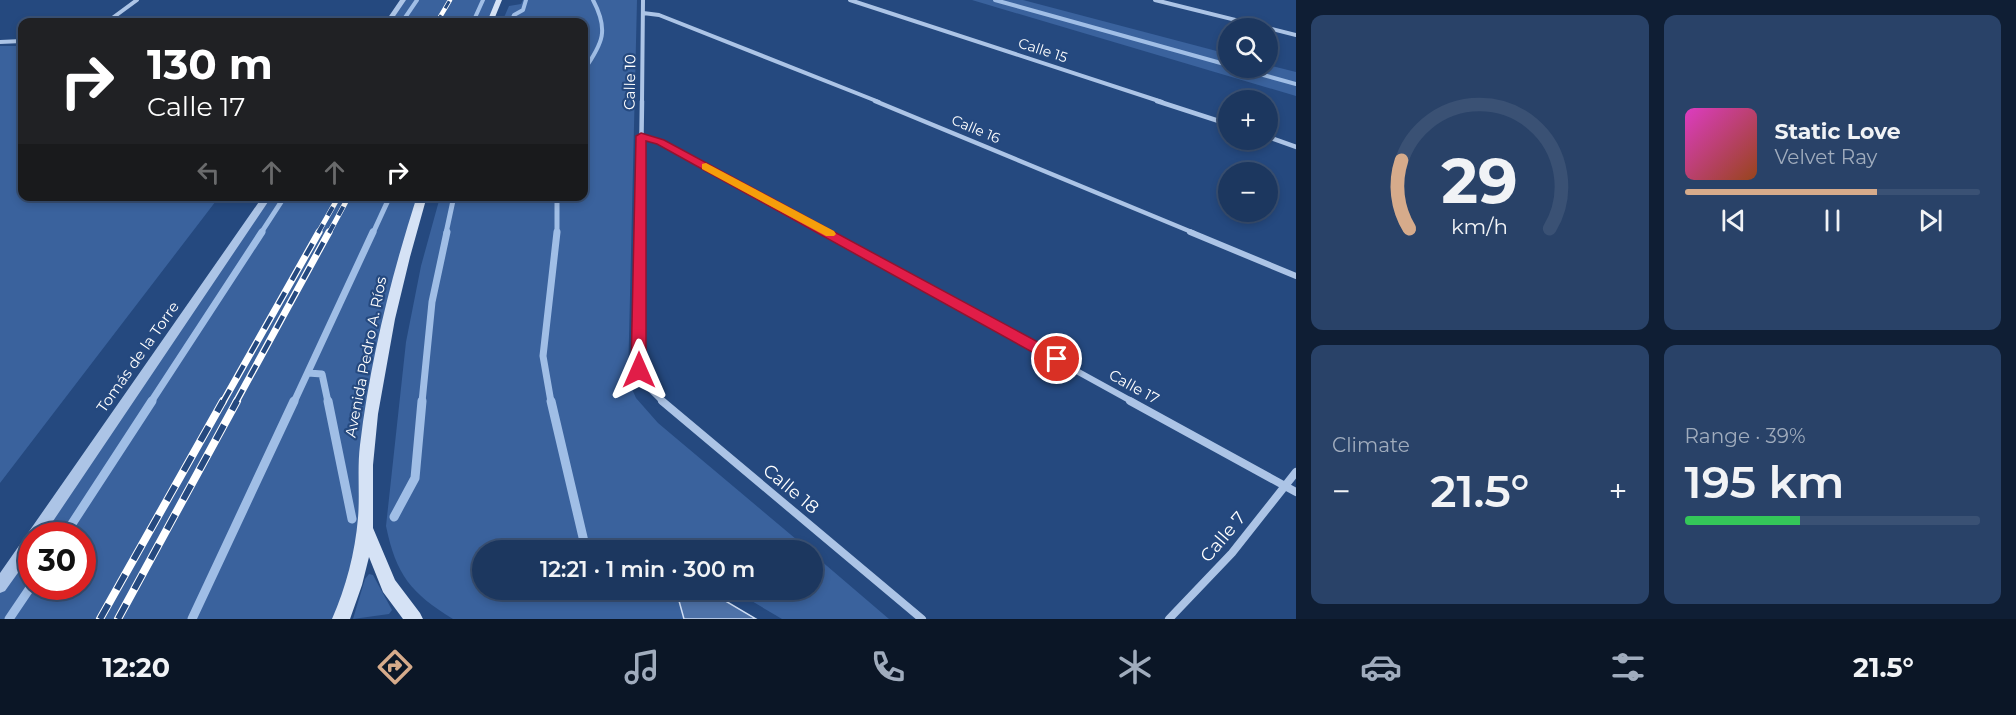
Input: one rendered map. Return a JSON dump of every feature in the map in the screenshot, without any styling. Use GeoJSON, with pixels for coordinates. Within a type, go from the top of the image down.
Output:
{"type":"FeatureCollection","features":[{"type":"Feature","properties":{"kind":"main road"},"geometry":{"type":"LineString","coordinates":[[492,18],[499,0]]}},
{"type":"Feature","properties":{"kind":"main road","name":"Avenida Pedro A. Ríos"},"geometry":{"type":"LineString","coordinates":[[341,619],[349,600],[365,527],[365,466],[372,409],[398,281],[421,201]]}},
{"type":"Feature","properties":{"kind":"main road","name":"Avenida Pedro A. Ríos"},"geometry":{"type":"LineString","coordinates":[[365,527],[389,586],[414,619]]}},
{"type":"Feature","properties":{"kind":"street"},"geometry":{"type":"LineString","coordinates":[[112,18],[137,0]]}},
{"type":"Feature","properties":{"kind":"street"},"geometry":{"type":"LineString","coordinates":[[391,18],[403,0]]}},
{"type":"Feature","properties":{"kind":"street","name":"Calle 10"},"geometry":{"type":"LineString","coordinates":[[642,381],[639,360],[643,0]]}},
{"type":"Feature","properties":{"kind":"street","name":"Calle 15"},"geometry":{"type":"LineString","coordinates":[[850,0],[1218,121]]}},
{"type":"Feature","properties":{"kind":"street"},"geometry":{"type":"LineString","coordinates":[[1155,0],[1296,34]]}},
{"type":"Feature","properties":{"kind":"street","name":"Calle 16"},"geometry":{"type":"LineString","coordinates":[[643,13],[659,15],[890,106],[1296,276]]}},
{"type":"Feature","properties":{"kind":"street"},"geometry":{"type":"LineString","coordinates":[[0,42],[18,41]]}},
{"type":"Feature","properties":{"kind":"street","name":"Calle 17"},"geometry":{"type":"LineString","coordinates":[[641,136],[660,142],[857,248],[1296,492]]}},
{"type":"Feature","properties":{"kind":"street"},"geometry":{"type":"LineString","coordinates":[[1278,141],[1296,147]]}},
{"type":"Feature","properties":{"kind":"street","name":"Tomás de la Torre"},"geometry":{"type":"LineString","coordinates":[[45,522],[265,201]]}},
{"type":"Feature","properties":{"kind":"street","name":"Calle 18"},"geometry":{"type":"LineString","coordinates":[[642,381],[649,390],[922,619]]}},
{"type":"Feature","properties":{"kind":"street","name":"Calle 7"},"geometry":{"type":"LineString","coordinates":[[1169,619],[1232,553],[1296,472]]}},
{"type":"Feature","properties":{"kind":"street"},"geometry":{"type":"LineString","coordinates":[[0,586],[18,560]]}},
{"type":"Feature","properties":{"kind":"shaded area"},"geometry":{"type":"Polygon","coordinates":[[[403,0],[499,0],[492,18],[391,18],[403,0]]]}},
{"type":"Feature","properties":{"kind":"shaded area"},"geometry":{"type":"Polygon","coordinates":[[[523,0],[637,0],[628,380],[636,398],[658,423],[797,540],[472,540],[472,600],[679,600],[684,619],[453,619],[438,610],[416,591],[401,570],[390,543],[386,526],[406,342],[421,266],[439,201],[588,201],[588,18],[504,18],[509,6],[521,4],[523,0]]]}},
{"type":"Feature","properties":{"kind":"shaded area"},"geometry":{"type":"Polygon","coordinates":[[[972,0],[1023,0],[1218,51],[1218,73],[972,0]]]}},
{"type":"Feature","properties":{"kind":"shaded area"},"geometry":{"type":"Polygon","coordinates":[[[0,46],[18,46],[18,201],[216,201],[0,483],[0,46]]]}},
{"type":"Feature","properties":{"kind":"shaded area"},"geometry":{"type":"Polygon","coordinates":[[[1278,68],[1296,72],[1296,96],[1235,78],[1278,78],[1278,68]]]}},
{"type":"Feature","properties":{"kind":"shaded area"},"geometry":{"type":"Polygon","coordinates":[[[265,201],[421,201],[385,337],[365,527],[341,619],[0,619],[0,586],[18,559],[18,600],[96,600],[96,522],[44,522],[265,201]]]}},
{"type":"Feature","properties":{"kind":"shaded area"},"geometry":{"type":"Polygon","coordinates":[[[823,563],[889,619],[782,619],[750,600],[823,600],[823,563]]]}},
{"type":"Feature","properties":{"kind":"shaded area"},"geometry":{"type":"Polygon","coordinates":[[[369,574],[373,575],[392,610],[389,614],[353,619],[365,579],[369,574]]]}},
{"type":"Feature","properties":{"kind":"building"},"geometry":{"type":"Polygon","coordinates":[[[679,600],[724,600],[756,619],[684,619],[679,600]]]}},
{"type":"Feature","properties":{"kind":"waterway"},"geometry":{"type":"LineString","coordinates":[[405,18],[417,0]]}},
{"type":"Feature","properties":{"kind":"waterway"},"geometry":{"type":"LineString","coordinates":[[475,18],[483,0]]}},
{"type":"Feature","properties":{"kind":"waterway"},"geometry":{"type":"LineString","coordinates":[[513,18],[523,10],[526,0]]}},
{"type":"Feature","properties":{"kind":"waterway"},"geometry":{"type":"LineString","coordinates":[[588,64],[602,36],[601,20],[593,0]]}},
{"type":"Feature","properties":{"kind":"waterway"},"geometry":{"type":"LineString","coordinates":[[995,0],[1218,62]]}},
{"type":"Feature","properties":{"kind":"waterway"},"geometry":{"type":"LineString","coordinates":[[1274,78],[1296,84]]}},
{"type":"Feature","properties":{"kind":"waterway"},"geometry":{"type":"LineString","coordinates":[[261,233],[282,201]]}},
{"type":"Feature","properties":{"kind":"waterway"},"geometry":{"type":"LineString","coordinates":[[373,233],[388,201]]}},
{"type":"Feature","properties":{"kind":"waterway"},"geometry":{"type":"LineString","coordinates":[[446,233],[453,201]]}},
{"type":"Feature","properties":{"kind":"waterway"},"geometry":{"type":"LineString","coordinates":[[557,201],[557,232]]}},
{"type":"Feature","properties":{"kind":"waterway"},"geometry":{"type":"LineString","coordinates":[[151,402],[262,232]]}},
{"type":"Feature","properties":{"kind":"waterway"},"geometry":{"type":"LineString","coordinates":[[294,402],[373,232]]}},
{"type":"Feature","properties":{"kind":"waterway"},"geometry":{"type":"LineString","coordinates":[[422,402],[432,302],[447,232]]}},
{"type":"Feature","properties":{"kind":"waterway"},"geometry":{"type":"LineString","coordinates":[[551,402],[543,356],[557,232]]}},
{"type":"Feature","properties":{"kind":"waterway"},"geometry":{"type":"LineString","coordinates":[[308,373],[322,374],[328,402]]}},
{"type":"Feature","properties":{"kind":"waterway"},"geometry":{"type":"LineString","coordinates":[[73,522],[152,401]]}},
{"type":"Feature","properties":{"kind":"waterway"},"geometry":{"type":"LineString","coordinates":[[192,619],[294,401]]}},
{"type":"Feature","properties":{"kind":"waterway"},"geometry":{"type":"LineString","coordinates":[[328,401],[352,519]]}},
{"type":"Feature","properties":{"kind":"waterway"},"geometry":{"type":"LineString","coordinates":[[394,517],[415,478],[422,401]]}},
{"type":"Feature","properties":{"kind":"waterway"},"geometry":{"type":"LineString","coordinates":[[551,401],[584,540]]}},
{"type":"Feature","properties":{"kind":"waterway"},"geometry":{"type":"LineString","coordinates":[[9,619],[22,600]]}},
{"type":"Feature","properties":{"kind":"railway"},"geometry":{"type":"LineString","coordinates":[[439,18],[450,0]]}},
{"type":"Feature","properties":{"kind":"railway"},"geometry":{"type":"LineString","coordinates":[[318,233],[336,201]]}},
{"type":"Feature","properties":{"kind":"railway"},"geometry":{"type":"LineString","coordinates":[[329,233],[346,201]]}},
{"type":"Feature","properties":{"kind":"railway"},"geometry":{"type":"LineString","coordinates":[[223,402],[319,232]]}},
{"type":"Feature","properties":{"kind":"railway"},"geometry":{"type":"LineString","coordinates":[[236,402],[329,232]]}},
{"type":"Feature","properties":{"kind":"railway"},"geometry":{"type":"LineString","coordinates":[[100,619],[223,401]]}},
{"type":"Feature","properties":{"kind":"railway"},"geometry":{"type":"LineString","coordinates":[[118,619],[237,401]]}},
{"type":"Feature","properties":{"kind":"slow traffic"},"geometry":{"type":"LineString","coordinates":[[706,166],[830,234]]}},
{"type":"Feature","properties":{"kind":"route"},"geometry":{"type":"LineString","coordinates":[[639,370],[641,136],[660,142],[1057,359]]}}]}
